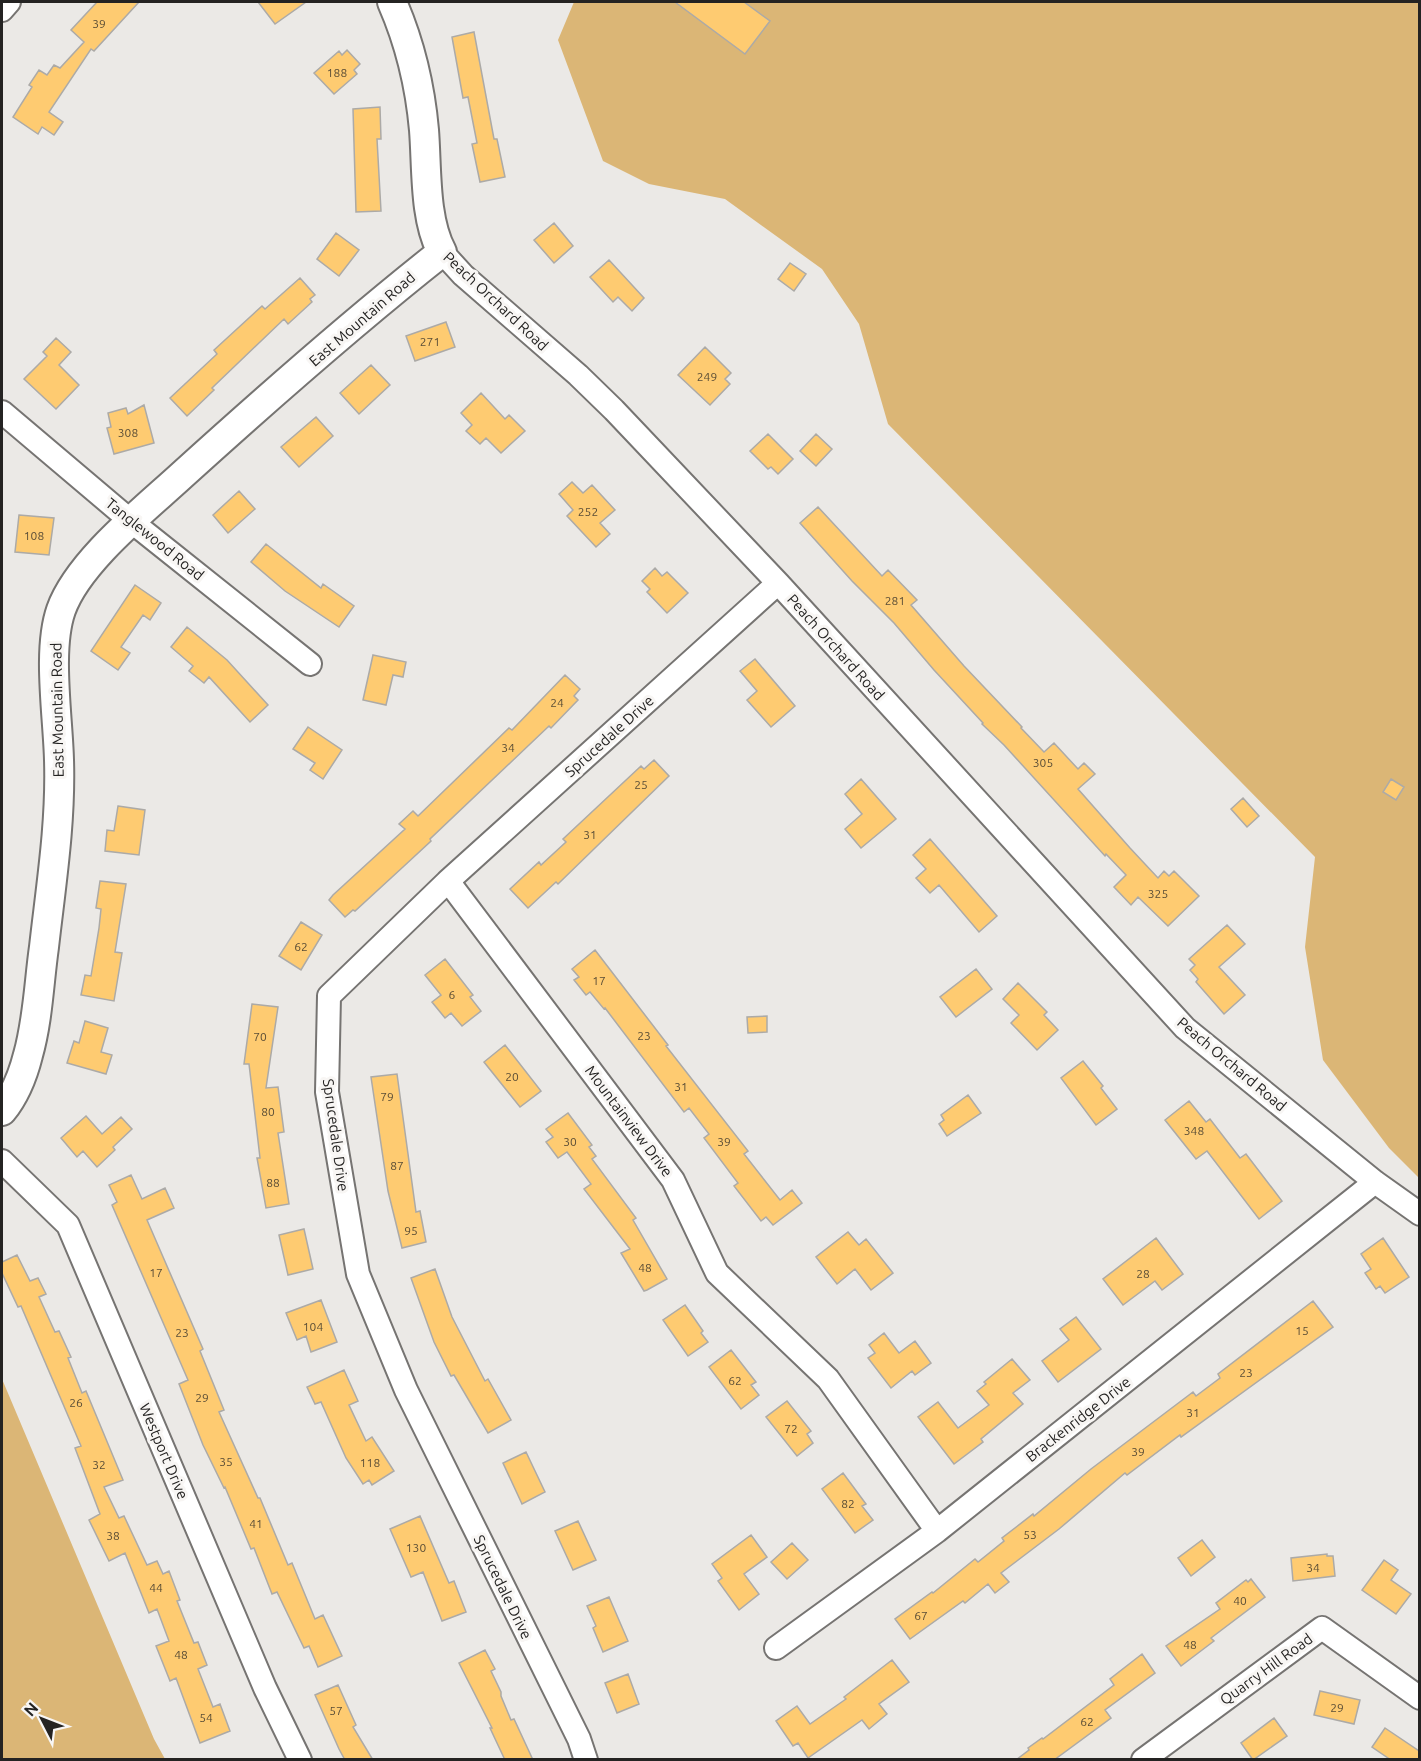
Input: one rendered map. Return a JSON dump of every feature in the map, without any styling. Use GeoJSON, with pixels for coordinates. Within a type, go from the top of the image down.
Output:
{"type":"FeatureCollection","features":[{"type":"Feature","properties":{"kind":"street"},"geometry":{"type":"LineString","coordinates":[[2,10],[9,2]]}},
{"type":"Feature","properties":{"kind":"street","name":"Peach Orchard Road"},"geometry":{"type":"LineString","coordinates":[[392,2],[406,38],[416,74],[430,214],[435,236],[442,252],[463,274],[598,394],[778,583],[1185,1028],[1375,1182],[1419,1214]]}},
{"type":"Feature","properties":{"kind":"street","name":"East Mountain Road"},"geometry":{"type":"LineString","coordinates":[[2,1111],[18,1085],[32,1040],[56,847],[59,767],[54,662],[58,621],[66,599],[90,565],[132,522],[249,416],[442,252]]}},
{"type":"Feature","properties":{"kind":"street","name":"Tanglewood Road"},"geometry":{"type":"LineString","coordinates":[[2,412],[132,522],[310,664]]}},
{"type":"Feature","properties":{"kind":"street","name":"Sprucedale Drive"},"geometry":{"type":"LineString","coordinates":[[586,1760],[579,1739],[406,1390],[358,1274],[327,1092],[329,996],[448,881],[778,583]]}},
{"type":"Feature","properties":{"kind":"street","name":"Mountainview Drive"},"geometry":{"type":"LineString","coordinates":[[448,881],[673,1180],[717,1273],[828,1380],[937,1531]]}},
{"type":"Feature","properties":{"kind":"street","name":"Westport Drive"},"geometry":{"type":"LineString","coordinates":[[2,1161],[68,1225],[260,1677],[300,1760]]}},
{"type":"Feature","properties":{"kind":"street","name":"Brackenridge Drive"},"geometry":{"type":"LineString","coordinates":[[776,1648],[937,1531],[1375,1182]]}},
{"type":"Feature","properties":{"kind":"street","name":"Quarry Hill Road"},"geometry":{"type":"LineString","coordinates":[[1143,1760],[1322,1628],[1419,1698]]}},
{"type":"Feature","properties":{"kind":"shaded area"},"geometry":{"type":"Polygon","coordinates":[[[574,2],[1419,2],[1419,1178],[1389,1148],[1323,1060],[1305,947],[1315,857],[888,424],[859,324],[822,269],[725,199],[649,184],[603,161],[558,40],[574,2]]]}},
{"type":"Feature","properties":{"kind":"shaded area"},"geometry":{"type":"Polygon","coordinates":[[[2,1379],[154,1739],[165,1759],[2,1759],[2,1379]]]}},
{"type":"Feature","properties":{"kind":"building"},"geometry":{"type":"Polygon","coordinates":[[[97,2],[139,2],[94,51],[91,49],[49,112],[63,122],[54,135],[42,127],[38,134],[13,117],[32,87],[29,85],[39,70],[47,75],[54,65],[60,68],[84,42],[71,30],[97,2]]]}},
{"type":"Feature","properties":{"kind":"building"},"geometry":{"type":"Polygon","coordinates":[[[258,2],[306,2],[275,24],[258,2]]]}},
{"type":"Feature","properties":{"kind":"building"},"geometry":{"type":"Polygon","coordinates":[[[675,2],[744,2],[770,21],[745,54],[675,2]]]}},
{"type":"Feature","properties":{"kind":"building"},"geometry":{"type":"Polygon","coordinates":[[[474,32],[494,139],[497,139],[505,177],[480,182],[472,144],[477,143],[468,97],[463,98],[452,37],[474,32]]]}},
{"type":"Feature","properties":{"kind":"building"},"geometry":{"type":"Polygon","coordinates":[[[347,50],[360,64],[354,70],[357,74],[334,94],[314,73],[339,51],[342,55],[347,50]]]}},
{"type":"Feature","properties":{"kind":"building"},"geometry":{"type":"Polygon","coordinates":[[[380,107],[381,139],[377,139],[381,211],[356,212],[353,109],[380,107]]]}},
{"type":"Feature","properties":{"kind":"building"},"geometry":{"type":"Polygon","coordinates":[[[554,223],[573,246],[554,263],[534,240],[554,223]]]}},
{"type":"Feature","properties":{"kind":"building"},"geometry":{"type":"Polygon","coordinates":[[[336,233],[359,250],[339,276],[317,259],[336,233]]]}},
{"type":"Feature","properties":{"kind":"building"},"geometry":{"type":"Polygon","coordinates":[[[609,260],[644,298],[632,311],[618,297],[613,302],[590,277],[609,260]]]}},
{"type":"Feature","properties":{"kind":"building"},"geometry":{"type":"Polygon","coordinates":[[[790,263],[806,274],[794,291],[778,279],[790,263]]]}},
{"type":"Feature","properties":{"kind":"building"},"geometry":{"type":"Polygon","coordinates":[[[300,278],[315,295],[310,299],[312,302],[288,324],[284,319],[212,388],[214,390],[187,416],[170,398],[217,354],[214,350],[262,306],[265,309],[300,278]]]}},
{"type":"Feature","properties":{"kind":"building"},"geometry":{"type":"Polygon","coordinates":[[[446,322],[455,347],[415,361],[406,336],[446,322]]]}},
{"type":"Feature","properties":{"kind":"building"},"geometry":{"type":"Polygon","coordinates":[[[56,338],[71,352],[59,365],[79,385],[56,409],[24,379],[47,356],[43,352],[56,338]]]}},
{"type":"Feature","properties":{"kind":"building"},"geometry":{"type":"Polygon","coordinates":[[[705,347],[731,373],[725,379],[730,384],[710,405],[678,375],[705,347]]]}},
{"type":"Feature","properties":{"kind":"building"},"geometry":{"type":"Polygon","coordinates":[[[371,365],[390,385],[359,414],[340,393],[371,365]]]}},
{"type":"Feature","properties":{"kind":"building"},"geometry":{"type":"Polygon","coordinates":[[[481,393],[505,419],[509,415],[525,431],[501,453],[486,438],[480,444],[466,431],[472,425],[461,413],[481,393]]]}},
{"type":"Feature","properties":{"kind":"building"},"geometry":{"type":"Polygon","coordinates":[[[144,405],[154,443],[114,454],[107,428],[111,427],[108,413],[126,408],[128,414],[144,405]]]}},
{"type":"Feature","properties":{"kind":"building"},"geometry":{"type":"Polygon","coordinates":[[[316,417],[333,436],[299,467],[281,447],[316,417]]]}},
{"type":"Feature","properties":{"kind":"building"},"geometry":{"type":"Polygon","coordinates":[[[768,434],[793,459],[778,474],[771,467],[768,469],[750,451],[768,434]]]}},
{"type":"Feature","properties":{"kind":"building"},"geometry":{"type":"Polygon","coordinates":[[[816,434],[832,449],[816,466],[800,451],[816,434]]]}},
{"type":"Feature","properties":{"kind":"building"},"geometry":{"type":"Polygon","coordinates":[[[572,482],[583,493],[592,485],[615,510],[600,523],[610,534],[596,547],[567,516],[573,510],[559,494],[572,482]]]}},
{"type":"Feature","properties":{"kind":"building"},"geometry":{"type":"Polygon","coordinates":[[[239,491],[255,509],[228,533],[213,515],[239,491]]]}},
{"type":"Feature","properties":{"kind":"building"},"geometry":{"type":"Polygon","coordinates":[[[818,507],[882,576],[888,570],[917,600],[911,605],[1044,752],[1054,743],[1078,769],[1084,763],[1095,774],[1078,789],[1158,878],[1164,871],[1169,876],[1174,871],[1199,896],[1168,926],[1138,897],[1131,905],[1114,887],[1126,875],[1106,854],[1105,856],[982,724],[894,623],[852,581],[800,523],[818,507]]]}},
{"type":"Feature","properties":{"kind":"building"},"geometry":{"type":"Polygon","coordinates":[[[19,515],[54,518],[49,555],[15,552],[19,515]]]}},
{"type":"Feature","properties":{"kind":"building"},"geometry":{"type":"Polygon","coordinates":[[[266,544],[321,588],[323,584],[354,606],[339,627],[285,591],[251,562],[266,544]]]}},
{"type":"Feature","properties":{"kind":"building"},"geometry":{"type":"Polygon","coordinates":[[[655,568],[662,576],[667,572],[688,593],[667,613],[647,592],[650,589],[642,581],[655,568]]]}},
{"type":"Feature","properties":{"kind":"building"},"geometry":{"type":"Polygon","coordinates":[[[135,585],[161,603],[150,620],[143,615],[121,647],[130,653],[118,670],[91,651],[135,585]]]}},
{"type":"Feature","properties":{"kind":"building"},"geometry":{"type":"Polygon","coordinates":[[[187,627],[227,660],[268,705],[250,722],[209,677],[204,683],[189,671],[193,666],[171,647],[187,627]]]}},
{"type":"Feature","properties":{"kind":"building"},"geometry":{"type":"Polygon","coordinates":[[[373,655],[406,662],[403,677],[393,675],[386,705],[363,700],[373,655]]]}},
{"type":"Feature","properties":{"kind":"building"},"geometry":{"type":"Polygon","coordinates":[[[755,659],[795,706],[771,727],[747,700],[757,691],[740,671],[755,659]]]}},
{"type":"Feature","properties":{"kind":"building"},"geometry":{"type":"Polygon","coordinates":[[[565,675],[580,689],[574,696],[578,700],[551,728],[549,726],[430,839],[431,841],[355,911],[353,910],[345,917],[329,900],[333,895],[405,829],[399,824],[413,811],[418,816],[509,728],[512,730],[565,675]]]}},
{"type":"Feature","properties":{"kind":"building"},"geometry":{"type":"Polygon","coordinates":[[[308,727],[342,750],[323,779],[310,770],[315,763],[293,749],[308,727]]]}},
{"type":"Feature","properties":{"kind":"building"},"geometry":{"type":"Polygon","coordinates":[[[654,760],[669,776],[558,884],[556,882],[528,908],[510,889],[539,862],[541,865],[566,842],[563,839],[641,766],[644,769],[654,760]]]}},
{"type":"Feature","properties":{"kind":"building"},"geometry":{"type":"Polygon","coordinates":[[[861,779],[896,819],[861,848],[845,829],[862,814],[845,794],[861,779]]]}},
{"type":"Feature","properties":{"kind":"building"},"geometry":{"type":"Polygon","coordinates":[[[1391,779],[1404,787],[1396,800],[1383,792],[1391,779]]]}},
{"type":"Feature","properties":{"kind":"building"},"geometry":{"type":"Polygon","coordinates":[[[1243,798],[1259,816],[1247,827],[1231,809],[1243,798]]]}},
{"type":"Feature","properties":{"kind":"building"},"geometry":{"type":"Polygon","coordinates":[[[118,806],[145,810],[139,855],[105,851],[107,830],[114,831],[118,806]]]}},
{"type":"Feature","properties":{"kind":"building"},"geometry":{"type":"Polygon","coordinates":[[[930,839],[997,916],[979,932],[939,885],[930,893],[916,878],[926,869],[913,855],[930,839]]]}},
{"type":"Feature","properties":{"kind":"building"},"geometry":{"type":"Polygon","coordinates":[[[100,881],[126,884],[115,952],[122,953],[114,1001],[81,995],[85,975],[91,976],[99,928],[101,909],[96,908],[100,881]]]}},
{"type":"Feature","properties":{"kind":"building"},"geometry":{"type":"Polygon","coordinates":[[[301,922],[322,935],[301,970],[279,956],[301,922]]]}},
{"type":"Feature","properties":{"kind":"building"},"geometry":{"type":"Polygon","coordinates":[[[1227,925],[1245,944],[1219,967],[1245,995],[1224,1014],[1196,982],[1198,979],[1190,970],[1195,965],[1189,959],[1227,925]]]}},
{"type":"Feature","properties":{"kind":"building"},"geometry":{"type":"Polygon","coordinates":[[[595,950],[748,1151],[744,1154],[780,1200],[792,1190],[802,1203],[773,1225],[766,1217],[761,1221],[734,1186],[738,1183],[704,1138],[709,1134],[689,1108],[684,1112],[605,1008],[590,992],[586,995],[574,980],[579,977],[572,969],[595,950]]]}},
{"type":"Feature","properties":{"kind":"building"},"geometry":{"type":"Polygon","coordinates":[[[445,959],[473,995],[470,997],[481,1011],[462,1026],[451,1013],[445,1018],[432,1002],[441,995],[425,975],[445,959]]]}},
{"type":"Feature","properties":{"kind":"building"},"geometry":{"type":"Polygon","coordinates":[[[976,969],[992,989],[956,1017],[940,997],[976,969]]]}},
{"type":"Feature","properties":{"kind":"building"},"geometry":{"type":"Polygon","coordinates":[[[1018,983],[1047,1012],[1044,1015],[1058,1030],[1037,1050],[1011,1023],[1019,1015],[1003,999],[1018,983]]]}},
{"type":"Feature","properties":{"kind":"building"},"geometry":{"type":"Polygon","coordinates":[[[252,1004],[278,1007],[266,1088],[278,1087],[284,1132],[278,1133],[289,1204],[266,1208],[257,1158],[260,1158],[249,1064],[244,1064],[252,1004]]]}},
{"type":"Feature","properties":{"kind":"building"},"geometry":{"type":"Polygon","coordinates":[[[767,1016],[767,1032],[748,1033],[747,1017],[767,1016]]]}},
{"type":"Feature","properties":{"kind":"building"},"geometry":{"type":"Polygon","coordinates":[[[85,1021],[108,1028],[101,1052],[112,1055],[106,1074],[67,1063],[74,1041],[79,1043],[85,1021]]]}},
{"type":"Feature","properties":{"kind":"building"},"geometry":{"type":"Polygon","coordinates":[[[505,1045],[541,1091],[520,1107],[484,1062],[505,1045]]]}},
{"type":"Feature","properties":{"kind":"building"},"geometry":{"type":"Polygon","coordinates":[[[1083,1061],[1103,1086],[1101,1088],[1117,1109],[1096,1125],[1061,1078],[1083,1061]]]}},
{"type":"Feature","properties":{"kind":"building"},"geometry":{"type":"Polygon","coordinates":[[[397,1074],[416,1212],[420,1211],[426,1242],[402,1248],[388,1191],[371,1077],[397,1074]]]}},
{"type":"Feature","properties":{"kind":"building"},"geometry":{"type":"Polygon","coordinates":[[[968,1095],[981,1113],[947,1136],[939,1124],[944,1120],[941,1115],[968,1095]]]}},
{"type":"Feature","properties":{"kind":"building"},"geometry":{"type":"Polygon","coordinates":[[[1189,1101],[1206,1122],[1210,1119],[1240,1158],[1246,1154],[1282,1201],[1259,1219],[1207,1151],[1196,1159],[1165,1120],[1189,1101]]]}},
{"type":"Feature","properties":{"kind":"building"},"geometry":{"type":"Polygon","coordinates":[[[568,1113],[592,1145],[589,1147],[596,1156],[592,1159],[636,1218],[633,1220],[667,1279],[647,1290],[644,1291],[621,1253],[630,1249],[584,1189],[591,1184],[567,1152],[558,1158],[546,1142],[553,1137],[546,1129],[568,1113]]]}},
{"type":"Feature","properties":{"kind":"building"},"geometry":{"type":"Polygon","coordinates":[[[86,1116],[102,1134],[121,1117],[132,1129],[97,1167],[83,1151],[77,1157],[61,1138],[86,1116]]]}},
{"type":"Feature","properties":{"kind":"building"},"geometry":{"type":"Polygon","coordinates":[[[131,1175],[142,1199],[165,1188],[174,1208],[147,1220],[203,1349],[200,1351],[224,1410],[219,1412],[258,1498],[260,1498],[288,1565],[292,1563],[315,1619],[323,1615],[342,1656],[318,1667],[309,1646],[304,1648],[277,1592],[272,1594],[254,1548],[251,1549],[225,1487],[203,1445],[179,1384],[188,1380],[112,1205],[117,1202],[109,1185],[131,1175]]]}},
{"type":"Feature","properties":{"kind":"building"},"geometry":{"type":"Polygon","coordinates":[[[304,1229],[313,1269],[288,1275],[279,1235],[304,1229]]]}},
{"type":"Feature","properties":{"kind":"building"},"geometry":{"type":"Polygon","coordinates":[[[848,1232],[859,1245],[866,1239],[893,1273],[871,1290],[855,1269],[837,1284],[816,1257],[848,1232]]]}},
{"type":"Feature","properties":{"kind":"building"},"geometry":{"type":"Polygon","coordinates":[[[1156,1238],[1183,1274],[1162,1290],[1155,1281],[1123,1305],[1103,1279],[1156,1238]]]}},
{"type":"Feature","properties":{"kind":"building"},"geometry":{"type":"Polygon","coordinates":[[[1383,1238],[1409,1277],[1385,1293],[1380,1286],[1376,1289],[1365,1273],[1371,1269],[1361,1254],[1383,1238]]]}},
{"type":"Feature","properties":{"kind":"building"},"geometry":{"type":"Polygon","coordinates":[[[17,1255],[30,1281],[38,1278],[46,1294],[39,1297],[55,1332],[59,1331],[71,1357],[68,1358],[82,1393],[86,1391],[123,1480],[104,1487],[119,1518],[124,1516],[147,1565],[157,1561],[163,1574],[169,1571],[180,1600],[177,1601],[194,1643],[198,1642],[207,1665],[198,1669],[213,1707],[220,1704],[230,1731],[200,1743],[176,1678],[170,1681],[156,1646],[169,1641],[157,1609],[149,1613],[125,1553],[109,1561],[89,1520],[100,1514],[75,1448],[81,1446],[21,1306],[18,1307],[2,1273],[2,1262],[17,1255]]]}},
{"type":"Feature","properties":{"kind":"building"},"geometry":{"type":"Polygon","coordinates":[[[435,1269],[452,1317],[485,1381],[488,1379],[511,1420],[488,1433],[454,1375],[451,1376],[434,1342],[411,1278],[435,1269]]]}},
{"type":"Feature","properties":{"kind":"building"},"geometry":{"type":"Polygon","coordinates":[[[321,1300],[337,1342],[311,1352],[306,1336],[297,1340],[286,1313],[321,1300]]]}},
{"type":"Feature","properties":{"kind":"building"},"geometry":{"type":"Polygon","coordinates":[[[1313,1301],[1333,1327],[1127,1475],[1125,1473],[1059,1529],[1001,1573],[1009,1582],[995,1593],[988,1584],[965,1603],[963,1601],[910,1639],[895,1619],[933,1593],[975,1559],[978,1562],[1004,1541],[1002,1538],[1033,1514],[1034,1516],[1091,1469],[1193,1392],[1196,1396],[1220,1378],[1218,1374],[1313,1301]]]}},
{"type":"Feature","properties":{"kind":"building"},"geometry":{"type":"Polygon","coordinates":[[[685,1305],[708,1342],[688,1356],[663,1320],[685,1305]]]}},
{"type":"Feature","properties":{"kind":"building"},"geometry":{"type":"Polygon","coordinates":[[[1076,1317],[1101,1349],[1058,1382],[1042,1361],[1069,1340],[1060,1329],[1076,1317]]]}},
{"type":"Feature","properties":{"kind":"building"},"geometry":{"type":"Polygon","coordinates":[[[884,1333],[899,1353],[915,1341],[931,1363],[915,1375],[912,1371],[891,1388],[868,1358],[875,1353],[869,1345],[884,1333]]]}},
{"type":"Feature","properties":{"kind":"building"},"geometry":{"type":"Polygon","coordinates":[[[731,1350],[756,1382],[751,1385],[759,1395],[741,1409],[709,1367],[731,1350]]]}},
{"type":"Feature","properties":{"kind":"building"},"geometry":{"type":"Polygon","coordinates":[[[1012,1359],[1030,1380],[1013,1393],[1023,1404],[981,1439],[983,1442],[954,1464],[918,1417],[938,1402],[958,1428],[989,1405],[977,1391],[986,1384],[984,1382],[1012,1359]]]}},
{"type":"Feature","properties":{"kind":"building"},"geometry":{"type":"Polygon","coordinates":[[[344,1370],[358,1401],[349,1405],[366,1441],[372,1437],[394,1471],[372,1485],[369,1480],[363,1484],[346,1458],[321,1402],[315,1404],[307,1387],[344,1370]]]}},
{"type":"Feature","properties":{"kind":"building"},"geometry":{"type":"Polygon","coordinates":[[[787,1401],[811,1431],[807,1434],[813,1443],[797,1456],[766,1417],[787,1401]]]}},
{"type":"Feature","properties":{"kind":"building"},"geometry":{"type":"Polygon","coordinates":[[[526,1452],[545,1492],[522,1504],[503,1463],[526,1452]]]}},
{"type":"Feature","properties":{"kind":"building"},"geometry":{"type":"Polygon","coordinates":[[[843,1473],[866,1504],[862,1506],[873,1520],[855,1533],[822,1489],[843,1473]]]}},
{"type":"Feature","properties":{"kind":"building"},"geometry":{"type":"Polygon","coordinates":[[[420,1516],[449,1583],[454,1581],[466,1612],[442,1621],[423,1572],[411,1577],[390,1529],[420,1516]]]}},
{"type":"Feature","properties":{"kind":"building"},"geometry":{"type":"Polygon","coordinates":[[[578,1521],[596,1560],[573,1570],[555,1531],[578,1521]]]}},
{"type":"Feature","properties":{"kind":"building"},"geometry":{"type":"Polygon","coordinates":[[[751,1535],[767,1557],[744,1574],[759,1594],[739,1610],[718,1581],[722,1578],[712,1564],[751,1535]]]}},
{"type":"Feature","properties":{"kind":"building"},"geometry":{"type":"Polygon","coordinates":[[[1202,1540],[1215,1557],[1191,1576],[1178,1558],[1202,1540]]]}},
{"type":"Feature","properties":{"kind":"building"},"geometry":{"type":"Polygon","coordinates":[[[792,1543],[808,1560],[787,1579],[771,1562],[792,1543]]]}},
{"type":"Feature","properties":{"kind":"building"},"geometry":{"type":"Polygon","coordinates":[[[1327,1554],[1327,1556],[1333,1556],[1335,1576],[1293,1581],[1291,1558],[1327,1554]]]}},
{"type":"Feature","properties":{"kind":"building"},"geometry":{"type":"Polygon","coordinates":[[[1384,1560],[1398,1570],[1391,1580],[1411,1594],[1396,1614],[1362,1590],[1384,1560]]]}},
{"type":"Feature","properties":{"kind":"building"},"geometry":{"type":"Polygon","coordinates":[[[1251,1579],[1265,1597],[1211,1638],[1214,1641],[1181,1666],[1166,1646],[1220,1609],[1216,1603],[1246,1580],[1248,1582],[1251,1579]]]}},
{"type":"Feature","properties":{"kind":"building"},"geometry":{"type":"Polygon","coordinates":[[[609,1597],[628,1641],[603,1652],[593,1628],[596,1626],[587,1606],[609,1597]]]}},
{"type":"Feature","properties":{"kind":"building"},"geometry":{"type":"Polygon","coordinates":[[[485,1650],[495,1669],[491,1671],[511,1720],[514,1719],[533,1760],[505,1760],[490,1728],[492,1728],[459,1663],[485,1650]]]}},
{"type":"Feature","properties":{"kind":"building"},"geometry":{"type":"Polygon","coordinates":[[[1142,1654],[1155,1673],[1105,1710],[1111,1718],[1054,1760],[1016,1760],[1029,1750],[1028,1748],[1114,1685],[1110,1679],[1142,1654]]]}},
{"type":"Feature","properties":{"kind":"building"},"geometry":{"type":"Polygon","coordinates":[[[892,1660],[909,1682],[879,1704],[887,1714],[869,1729],[862,1720],[808,1758],[798,1743],[793,1746],[776,1721],[797,1706],[810,1724],[846,1699],[844,1697],[892,1660]]]}},
{"type":"Feature","properties":{"kind":"building"},"geometry":{"type":"Polygon","coordinates":[[[628,1674],[639,1704],[617,1713],[605,1683],[628,1674]]]}},
{"type":"Feature","properties":{"kind":"building"},"geometry":{"type":"Polygon","coordinates":[[[338,1685],[356,1725],[353,1727],[373,1760],[345,1760],[339,1749],[315,1695],[338,1685]]]}},
{"type":"Feature","properties":{"kind":"building"},"geometry":{"type":"Polygon","coordinates":[[[1320,1691],[1360,1700],[1354,1724],[1314,1715],[1320,1691]]]}},
{"type":"Feature","properties":{"kind":"building"},"geometry":{"type":"Polygon","coordinates":[[[1274,1718],[1287,1736],[1253,1760],[1241,1743],[1274,1718]]]}},
{"type":"Feature","properties":{"kind":"building"},"geometry":{"type":"Polygon","coordinates":[[[1385,1728],[1419,1751],[1419,1760],[1391,1760],[1372,1747],[1385,1728]]]}}]}
